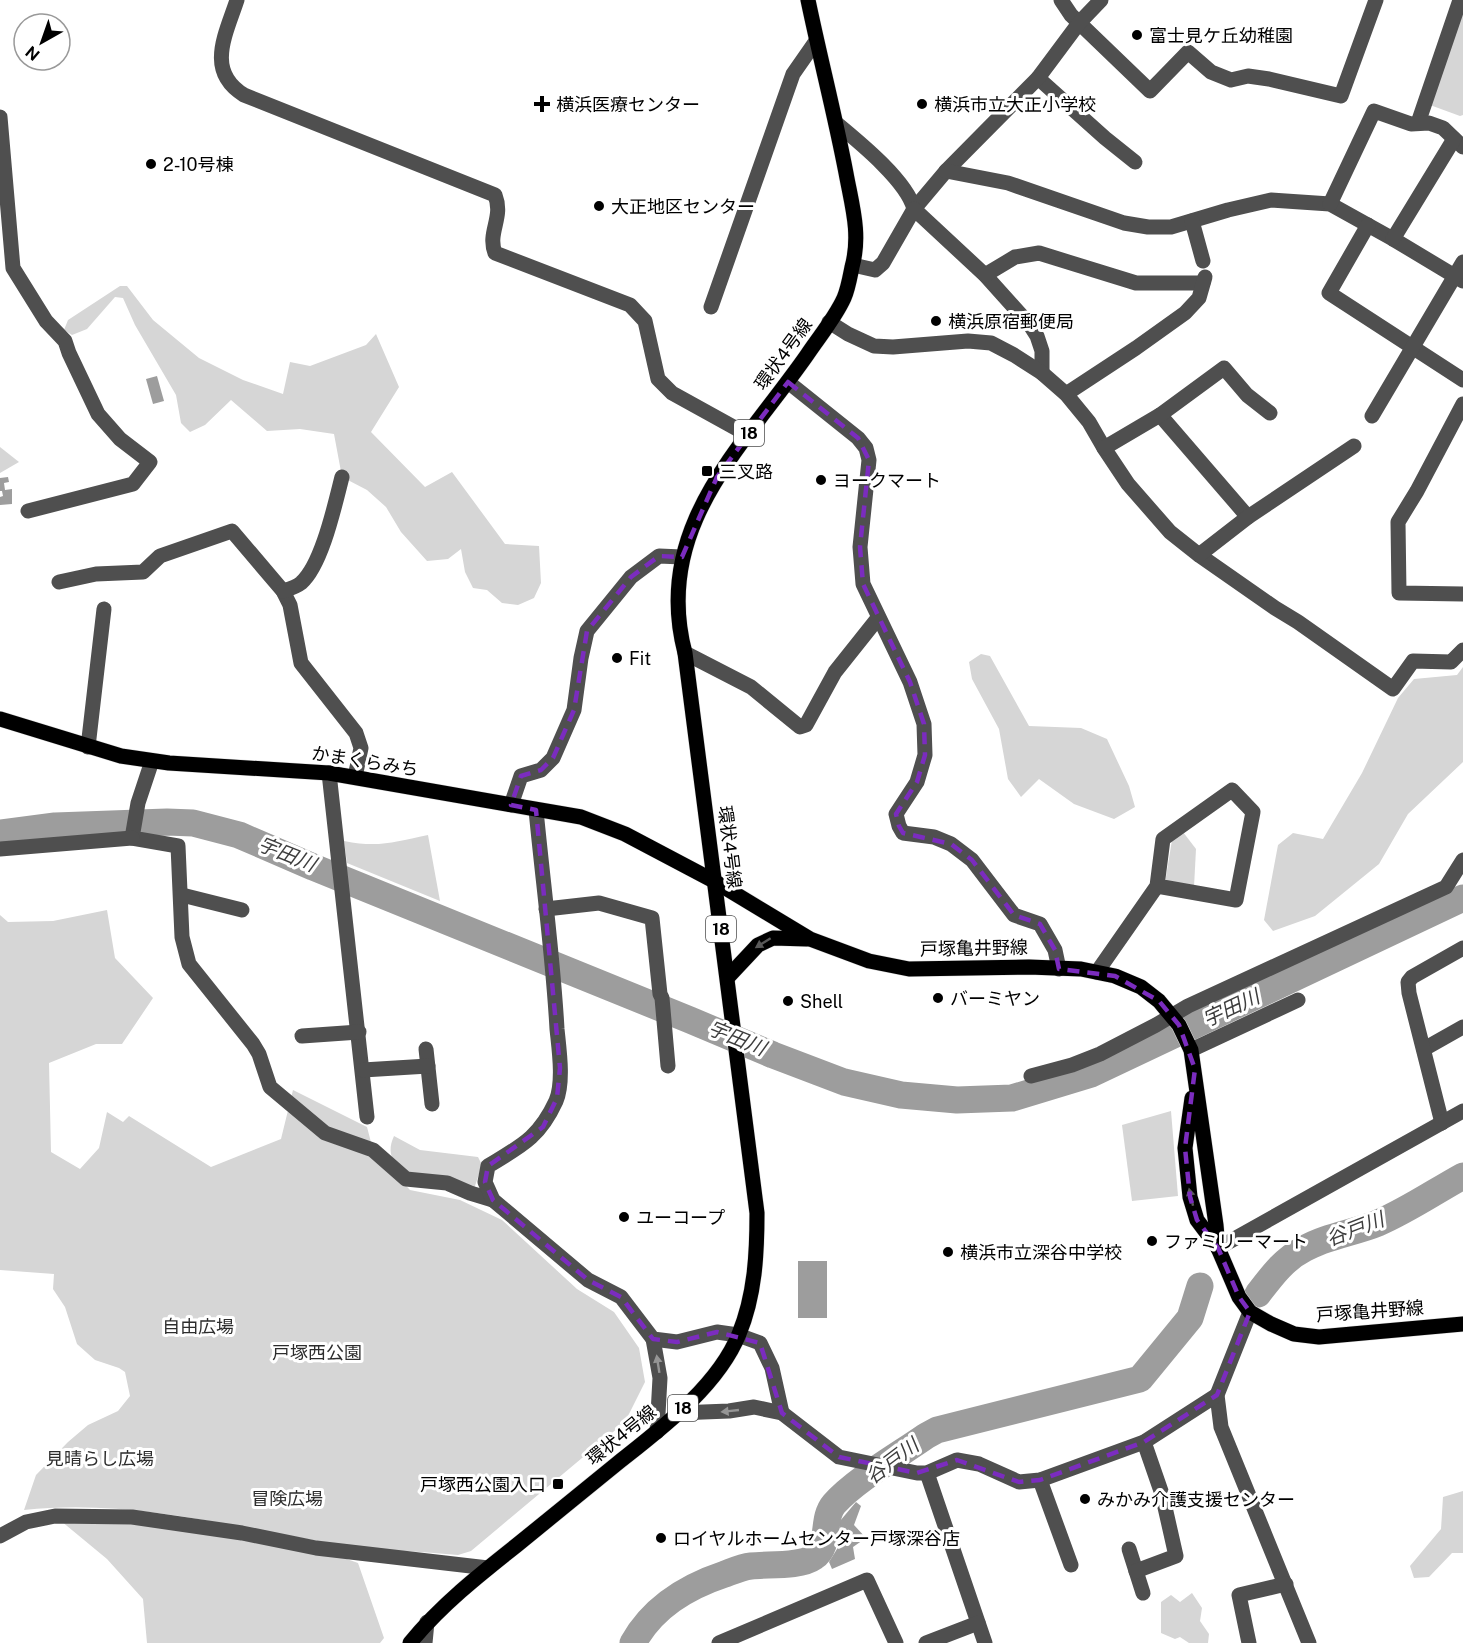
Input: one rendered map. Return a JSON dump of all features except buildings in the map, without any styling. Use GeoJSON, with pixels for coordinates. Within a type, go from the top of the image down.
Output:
{"type":"FeatureCollection","features":[{"type":"Feature","properties":{"kind":"main road","name":"環状4号線"},"geometry":{"type":"LineString","coordinates":[[410,1643],[427,1622],[488,1568],[657,1432],[692,1400],[714,1373],[738,1335],[754,1281],[757,1213],[685,653],[678,618],[677,586],[682,557],[703,501],[717,477],[788,382],[829,322],[844,297],[853,265],[857,235],[836,123],[808,0]]}},
{"type":"Feature","properties":{"kind":"main road","name":"かまくらみち"},"geometry":{"type":"LineString","coordinates":[[0,718],[121,756],[152,761],[329,773],[581,817],[625,834],[714,881]]}},
{"type":"Feature","properties":{"kind":"main road","name":"戸塚亀井野線"},"geometry":{"type":"LineString","coordinates":[[714,881],[810,939],[869,961],[909,969],[978,967],[1081,969],[1115,976],[1140,987],[1159,1000],[1176,1020],[1189,1047],[1218,1248]]}},
{"type":"Feature","properties":{"kind":"main road"},"geometry":{"type":"LineString","coordinates":[[728,977],[758,945],[772,938],[810,939]]}},
{"type":"Feature","properties":{"kind":"main road","name":"戸塚亀井野線"},"geometry":{"type":"LineString","coordinates":[[1195,1078],[1185,1148],[1190,1197],[1197,1220],[1218,1248],[1239,1297],[1250,1312],[1294,1334],[1319,1337],[1463,1324]]}},
{"type":"Feature","properties":{"kind":"street"},"geometry":{"type":"LineString","coordinates":[[237,0],[220,50],[223,69],[233,88],[244,95],[495,195],[500,206],[492,243],[495,253],[630,305],[645,321],[658,379],[672,393],[748,435]]}},
{"type":"Feature","properties":{"kind":"street"},"geometry":{"type":"LineString","coordinates":[[1061,0],[1079,23],[1150,91],[1188,52],[1211,72],[1231,80],[1248,76],[1269,79],[1341,96],[1376,0]]}},
{"type":"Feature","properties":{"kind":"street"},"geometry":{"type":"LineString","coordinates":[[853,265],[875,270],[883,263],[914,209],[946,171],[1038,78],[1079,23],[1101,0]]}},
{"type":"Feature","properties":{"kind":"street"},"geometry":{"type":"LineString","coordinates":[[1418,123],[1460,0]]}},
{"type":"Feature","properties":{"kind":"street"},"geometry":{"type":"LineString","coordinates":[[711,307],[794,74],[816,41]]}},
{"type":"Feature","properties":{"kind":"street"},"geometry":{"type":"LineString","coordinates":[[1038,78],[1104,138],[1135,162]]}},
{"type":"Feature","properties":{"kind":"street"},"geometry":{"type":"LineString","coordinates":[[1330,204],[1374,111],[1411,124],[1429,123],[1443,129],[1458,143],[1393,239]]}},
{"type":"Feature","properties":{"kind":"street"},"geometry":{"type":"LineString","coordinates":[[0,117],[7,268],[46,321],[65,341],[98,414],[120,439],[150,462],[133,484],[28,511]]}},
{"type":"Feature","properties":{"kind":"street"},"geometry":{"type":"LineString","coordinates":[[836,123],[868,149],[911,198],[914,209],[985,275],[1030,325],[1042,351],[1042,373]]}},
{"type":"Feature","properties":{"kind":"street"},"geometry":{"type":"LineString","coordinates":[[946,171],[1008,183],[1124,223],[1149,227],[1171,226],[1271,200],[1330,204],[1459,278]]}},
{"type":"Feature","properties":{"kind":"street"},"geometry":{"type":"LineString","coordinates":[[1192,220],[1203,261]]}},
{"type":"Feature","properties":{"kind":"street"},"geometry":{"type":"LineString","coordinates":[[1368,225],[1329,293],[1463,380]]}},
{"type":"Feature","properties":{"kind":"street"},"geometry":{"type":"LineString","coordinates":[[985,275],[1015,257],[1039,253],[1136,283],[1204,280],[1198,298],[1185,313],[1066,394]]}},
{"type":"Feature","properties":{"kind":"street"},"geometry":{"type":"LineString","coordinates":[[1372,416],[1412,347],[1459,278],[1463,262]]}},
{"type":"Feature","properties":{"kind":"street"},"geometry":{"type":"LineString","coordinates":[[829,322],[874,346],[893,348],[968,341],[992,343],[1042,373],[1066,394],[1089,422],[1128,483],[1170,532],[1199,555],[1393,689],[1413,661],[1451,662],[1463,650]]}},
{"type":"Feature","properties":{"kind":"street"},"geometry":{"type":"LineString","coordinates":[[1104,448],[1160,415],[1224,368],[1247,395],[1270,413]]}},
{"type":"Feature","properties":{"kind":"street"},"geometry":{"type":"LineString","coordinates":[[788,382],[858,438],[866,448],[869,460],[860,548],[862,584],[910,681],[924,724],[925,755],[917,782],[896,814],[899,826],[903,833],[934,837],[951,844],[972,861],[1014,915],[1040,924],[1055,950],[1059,969]]}},
{"type":"Feature","properties":{"kind":"street"},"geometry":{"type":"LineString","coordinates":[[1463,404],[1398,522],[1399,593],[1463,594]]}},
{"type":"Feature","properties":{"kind":"street"},"geometry":{"type":"LineString","coordinates":[[1160,415],[1248,517]]}},
{"type":"Feature","properties":{"kind":"street"},"geometry":{"type":"LineString","coordinates":[[1199,555],[1248,517],[1354,446]]}},
{"type":"Feature","properties":{"kind":"street"},"geometry":{"type":"LineString","coordinates":[[283,591],[301,583],[321,549],[330,525],[342,477]]}},
{"type":"Feature","properties":{"kind":"street"},"geometry":{"type":"LineString","coordinates":[[59,582],[96,574],[143,572],[160,556],[231,531],[283,591],[290,605],[301,663],[356,733],[361,748],[355,777]]}},
{"type":"Feature","properties":{"kind":"street"},"geometry":{"type":"LineString","coordinates":[[511,805],[521,776],[541,770],[553,758],[574,710],[587,631],[640,570],[659,556],[682,557]]}},
{"type":"Feature","properties":{"kind":"street"},"geometry":{"type":"LineString","coordinates":[[88,747],[104,609]]}},
{"type":"Feature","properties":{"kind":"street"},"geometry":{"type":"LineString","coordinates":[[685,653],[751,687],[800,727],[806,725],[835,672],[878,618]]}},
{"type":"Feature","properties":{"kind":"street"},"geometry":{"type":"LineString","coordinates":[[133,835],[137,810],[152,761]]}},
{"type":"Feature","properties":{"kind":"street"},"geometry":{"type":"LineString","coordinates":[[329,773],[367,1117]]}},
{"type":"Feature","properties":{"kind":"street"},"geometry":{"type":"LineString","coordinates":[[1097,972],[1157,886],[1163,838],[1232,790],[1253,812],[1236,900],[1157,886]]}},
{"type":"Feature","properties":{"kind":"street"},"geometry":{"type":"LineString","coordinates":[[493,1200],[485,1182],[488,1166],[530,1140],[543,1127],[557,1098],[560,1068],[555,982],[536,810]]}},
{"type":"Feature","properties":{"kind":"street"},"geometry":{"type":"LineString","coordinates":[[0,849],[133,835],[178,846],[182,895],[182,937],[189,964],[253,1044],[259,1054],[270,1087],[325,1133],[373,1150],[406,1179],[447,1183],[493,1200],[588,1280],[621,1297],[653,1339],[660,1378],[657,1432]]}},
{"type":"Feature","properties":{"kind":"street"},"geometry":{"type":"LineString","coordinates":[[1031,1076],[1072,1065],[1176,1020],[1188,1006],[1446,887],[1463,860]]}},
{"type":"Feature","properties":{"kind":"street"},"geometry":{"type":"LineString","coordinates":[[182,895],[242,910]]}},
{"type":"Feature","properties":{"kind":"street"},"geometry":{"type":"LineString","coordinates":[[546,909],[598,903],[652,918],[668,1066]]}},
{"type":"Feature","properties":{"kind":"street"},"geometry":{"type":"LineString","coordinates":[[1442,1123],[1408,982],[1412,977],[1463,948]]}},
{"type":"Feature","properties":{"kind":"street"},"geometry":{"type":"LineString","coordinates":[[1189,1047],[1298,1000]]}},
{"type":"Feature","properties":{"kind":"street"},"geometry":{"type":"LineString","coordinates":[[1424,1048],[1463,1027]]}},
{"type":"Feature","properties":{"kind":"street"},"geometry":{"type":"LineString","coordinates":[[302,1036],[358,1032]]}},
{"type":"Feature","properties":{"kind":"street"},"geometry":{"type":"LineString","coordinates":[[426,1049],[432,1104]]}},
{"type":"Feature","properties":{"kind":"street"},"geometry":{"type":"LineString","coordinates":[[363,1070],[428,1065]]}},
{"type":"Feature","properties":{"kind":"street"},"geometry":{"type":"LineString","coordinates":[[1218,1248],[1463,1111]]}},
{"type":"Feature","properties":{"kind":"street"},"geometry":{"type":"LineString","coordinates":[[1250,1312],[1217,1395],[1221,1426],[1286,1584],[1304,1641]]}},
{"type":"Feature","properties":{"kind":"street"},"geometry":{"type":"LineString","coordinates":[[653,1339],[677,1342],[717,1332],[738,1335],[760,1343],[772,1368],[782,1413]]}},
{"type":"Feature","properties":{"kind":"street"},"geometry":{"type":"LineString","coordinates":[[678,1413],[729,1412],[754,1407],[782,1413],[839,1457],[918,1473],[927,1473],[957,1460],[979,1464],[1019,1482],[1040,1480],[1144,1442],[1217,1395]]}},
{"type":"Feature","properties":{"kind":"street"},"geometry":{"type":"LineString","coordinates":[[1136,1571],[1176,1556],[1162,1494],[1144,1442]]}},
{"type":"Feature","properties":{"kind":"street"},"geometry":{"type":"LineString","coordinates":[[927,1473],[985,1643]]}},
{"type":"Feature","properties":{"kind":"street"},"geometry":{"type":"LineString","coordinates":[[1040,1480],[1071,1565]]}},
{"type":"Feature","properties":{"kind":"street"},"geometry":{"type":"LineString","coordinates":[[0,1536],[26,1522],[55,1516],[132,1517],[242,1533],[316,1548],[488,1568]]}},
{"type":"Feature","properties":{"kind":"street"},"geometry":{"type":"LineString","coordinates":[[1129,1549],[1143,1593]]}},
{"type":"Feature","properties":{"kind":"street"},"geometry":{"type":"LineString","coordinates":[[718,1643],[867,1580],[896,1643]]}},
{"type":"Feature","properties":{"kind":"street"},"geometry":{"type":"LineString","coordinates":[[1249,1643],[1239,1595],[1286,1584]]}},
{"type":"Feature","properties":{"kind":"street"},"geometry":{"type":"LineString","coordinates":[[425,1643],[427,1622]]}},
{"type":"Feature","properties":{"kind":"street"},"geometry":{"type":"LineString","coordinates":[[926,1643],[978,1623]]}},
{"type":"Feature","properties":{"kind":"highlighted area"},"geometry":{"type":"Polygon","coordinates":[[[788,382],[858,438],[869,460],[860,547],[863,584],[910,682],[924,724],[925,755],[917,782],[896,814],[899,826],[903,833],[951,844],[972,860],[1014,915],[1040,924],[1055,950],[1059,969],[1115,976],[1159,1001],[1179,1025],[1195,1069],[1185,1148],[1190,1197],[1197,1220],[1218,1248],[1239,1297],[1250,1312],[1217,1395],[1144,1442],[1040,1480],[1019,1482],[957,1460],[917,1473],[839,1457],[782,1413],[760,1343],[717,1332],[677,1342],[653,1339],[621,1297],[588,1280],[493,1200],[485,1182],[488,1166],[543,1127],[557,1098],[560,1068],[536,810],[511,805],[521,776],[541,770],[553,758],[574,710],[587,631],[631,577],[659,556],[682,557],[717,477],[788,382]]]}},
{"type":"Feature","properties":{"kind":"green space"},"geometry":{"type":"Polygon","coordinates":[[[1463,6],[1463,115],[1460,116],[1430,105],[1463,6]]]}},
{"type":"Feature","properties":{"kind":"green space"},"geometry":{"type":"Polygon","coordinates":[[[120,286],[127,286],[153,320],[199,358],[243,380],[283,394],[290,362],[310,366],[366,345],[376,334],[399,387],[371,432],[425,487],[452,472],[505,544],[539,546],[541,583],[534,598],[518,605],[502,603],[487,590],[473,588],[465,572],[461,549],[448,559],[427,561],[401,532],[386,507],[367,490],[342,477],[334,434],[300,429],[267,431],[231,400],[205,425],[190,432],[181,423],[176,395],[135,325],[123,298],[115,297],[87,329],[72,335],[64,330],[68,320],[120,286]]]}},
{"type":"Feature","properties":{"kind":"green space"},"geometry":{"type":"Polygon","coordinates":[[[0,447],[19,462],[0,473],[0,447]]]}},
{"type":"Feature","properties":{"kind":"green space"},"geometry":{"type":"Polygon","coordinates":[[[981,654],[990,656],[1029,726],[1081,728],[1107,739],[1129,786],[1135,807],[1114,819],[1074,804],[1039,779],[1021,797],[1008,779],[999,729],[972,679],[969,662],[981,654]]]}},
{"type":"Feature","properties":{"kind":"green space"},"geometry":{"type":"Polygon","coordinates":[[[1463,667],[1463,762],[1408,814],[1379,864],[1315,916],[1273,931],[1264,920],[1278,845],[1293,833],[1323,839],[1362,773],[1398,698],[1414,679],[1457,675],[1463,667]]]}},
{"type":"Feature","properties":{"kind":"green space"},"geometry":{"type":"Polygon","coordinates":[[[1183,832],[1196,849],[1194,887],[1165,883],[1172,840],[1183,832]]]}},
{"type":"Feature","properties":{"kind":"green space"},"geometry":{"type":"Polygon","coordinates":[[[428,835],[440,901],[347,863],[344,841],[377,844],[428,835]]]}},
{"type":"Feature","properties":{"kind":"green space","name":"戸塚西公園"},"geometry":{"type":"Polygon","coordinates":[[[107,910],[115,958],[153,998],[122,1044],[96,1044],[49,1063],[51,1152],[80,1169],[99,1148],[107,1112],[123,1122],[129,1116],[211,1167],[281,1139],[293,1090],[367,1127],[373,1150],[410,1190],[460,1200],[502,1220],[577,1289],[614,1312],[639,1348],[645,1382],[625,1422],[471,1551],[458,1555],[382,1550],[142,1511],[63,1507],[24,1510],[36,1475],[88,1425],[118,1411],[130,1396],[125,1372],[95,1360],[77,1344],[65,1307],[53,1289],[54,1274],[0,1270],[0,915],[8,922],[53,921],[107,910]]]}},
{"type":"Feature","properties":{"kind":"green space"},"geometry":{"type":"Polygon","coordinates":[[[1171,1111],[1178,1196],[1132,1201],[1122,1125],[1171,1111]]]}},
{"type":"Feature","properties":{"kind":"green space"},"geometry":{"type":"Polygon","coordinates":[[[394,1136],[420,1150],[478,1157],[482,1165],[474,1189],[432,1181],[403,1170],[394,1162],[391,1150],[394,1136]]]}},
{"type":"Feature","properties":{"kind":"green space"},"geometry":{"type":"Polygon","coordinates":[[[1463,1491],[1463,1553],[1452,1553],[1429,1577],[1414,1578],[1410,1566],[1441,1529],[1443,1497],[1463,1491]]]}},
{"type":"Feature","properties":{"kind":"green space"},"geometry":{"type":"Polygon","coordinates":[[[55,1516],[132,1517],[316,1548],[358,1563],[384,1638],[380,1643],[147,1643],[143,1599],[107,1559],[55,1516]]]}},
{"type":"Feature","properties":{"kind":"green space"},"geometry":{"type":"Polygon","coordinates":[[[1192,1593],[1202,1608],[1200,1621],[1209,1634],[1208,1643],[1189,1643],[1180,1637],[1175,1639],[1161,1633],[1161,1602],[1171,1595],[1180,1602],[1192,1593]]]}},
{"type":"Feature","properties":{"kind":"shaded area"},"geometry":{"type":"Polygon","coordinates":[[[157,376],[164,401],[153,404],[146,379],[157,376]]]}},
{"type":"Feature","properties":{"kind":"shaded area"},"geometry":{"type":"Polygon","coordinates":[[[8,477],[9,482],[4,483],[5,490],[12,489],[12,504],[0,505],[0,497],[3,496],[0,491],[0,478],[8,477]]]}},
{"type":"Feature","properties":{"kind":"shaded area"},"geometry":{"type":"Polygon","coordinates":[[[798,1261],[827,1261],[827,1318],[798,1318],[798,1261]]]}},
{"type":"Feature","properties":{"kind":"shaded area"},"geometry":{"type":"Polygon","coordinates":[[[856,1502],[861,1506],[854,1525],[866,1538],[853,1547],[855,1559],[832,1569],[829,1562],[837,1549],[840,1521],[856,1502]]]}},
{"type":"Feature","properties":{"kind":"waterway","name":"宇田川"},"geometry":{"type":"LineString","coordinates":[[0,833],[55,826],[167,822],[193,823],[239,835],[773,1055],[844,1082],[901,1095],[957,1100],[1012,1098],[1091,1074],[1463,898]]}},
{"type":"Feature","properties":{"kind":"waterway","name":"谷戸川"},"geometry":{"type":"LineString","coordinates":[[1258,1294],[1278,1269],[1297,1253],[1321,1241],[1389,1218],[1463,1176]]}},
{"type":"Feature","properties":{"kind":"waterway","name":"谷戸川"},"geometry":{"type":"LineString","coordinates":[[633,1643],[650,1619],[661,1609],[697,1585],[744,1567],[792,1564],[814,1557],[822,1546],[828,1517],[834,1504],[865,1477],[937,1430],[1140,1379],[1190,1318],[1200,1286]]}},
{"type":"Feature","properties":{"kind":"place","name":"富士見ケ丘幼稚園"},"geometry":{"type":"Point","coordinates":[1137,35]}},
{"type":"Feature","properties":{"kind":"place","name":"横浜医療センター"},"geometry":{"type":"Point","coordinates":[542,104]}},
{"type":"Feature","properties":{"kind":"place","name":"横浜市立大正小学校"},"geometry":{"type":"Point","coordinates":[922,104]}},
{"type":"Feature","properties":{"kind":"place","name":"2-10号棟"},"geometry":{"type":"Point","coordinates":[151,164]}},
{"type":"Feature","properties":{"kind":"place","name":"大正地区センター"},"geometry":{"type":"Point","coordinates":[599,206]}},
{"type":"Feature","properties":{"kind":"place","name":"横浜原宿郵便局"},"geometry":{"type":"Point","coordinates":[936,321]}},
{"type":"Feature","properties":{"kind":"place","name":"三叉路"},"geometry":{"type":"Point","coordinates":[707,471]}},
{"type":"Feature","properties":{"kind":"place","name":"ヨークマート"},"geometry":{"type":"Point","coordinates":[821,480]}},
{"type":"Feature","properties":{"kind":"place","name":"Fit"},"geometry":{"type":"Point","coordinates":[617,658]}},
{"type":"Feature","properties":{"kind":"place","name":"バーミヤン"},"geometry":{"type":"Point","coordinates":[938,998]}},
{"type":"Feature","properties":{"kind":"place","name":"Shell"},"geometry":{"type":"Point","coordinates":[788,1001]}},
{"type":"Feature","properties":{"kind":"place","name":"ユーコープ"},"geometry":{"type":"Point","coordinates":[624,1217]}},
{"type":"Feature","properties":{"kind":"place","name":"ファミリーマート"},"geometry":{"type":"Point","coordinates":[1152,1241]}},
{"type":"Feature","properties":{"kind":"place","name":"横浜市立深谷中学校"},"geometry":{"type":"Point","coordinates":[948,1252]}},
{"type":"Feature","properties":{"kind":"place","name":"戸塚西公園入口"},"geometry":{"type":"Point","coordinates":[558,1484]}},
{"type":"Feature","properties":{"kind":"place","name":"みかみ介護支援センター"},"geometry":{"type":"Point","coordinates":[1085,1499]}},
{"type":"Feature","properties":{"kind":"place","name":"ロイヤルホームセンター戸塚深谷店"},"geometry":{"type":"Point","coordinates":[661,1538]}},
{"type":"Feature","properties":{"kind":"park label","name":"自由広場"},"geometry":{"type":"Point","coordinates":[198,1326]}},
{"type":"Feature","properties":{"kind":"park label","name":"見晴らし広場"},"geometry":{"type":"Point","coordinates":[100,1458]}},
{"type":"Feature","properties":{"kind":"park label","name":"冒険広場"},"geometry":{"type":"Point","coordinates":[287,1498]}}]}
